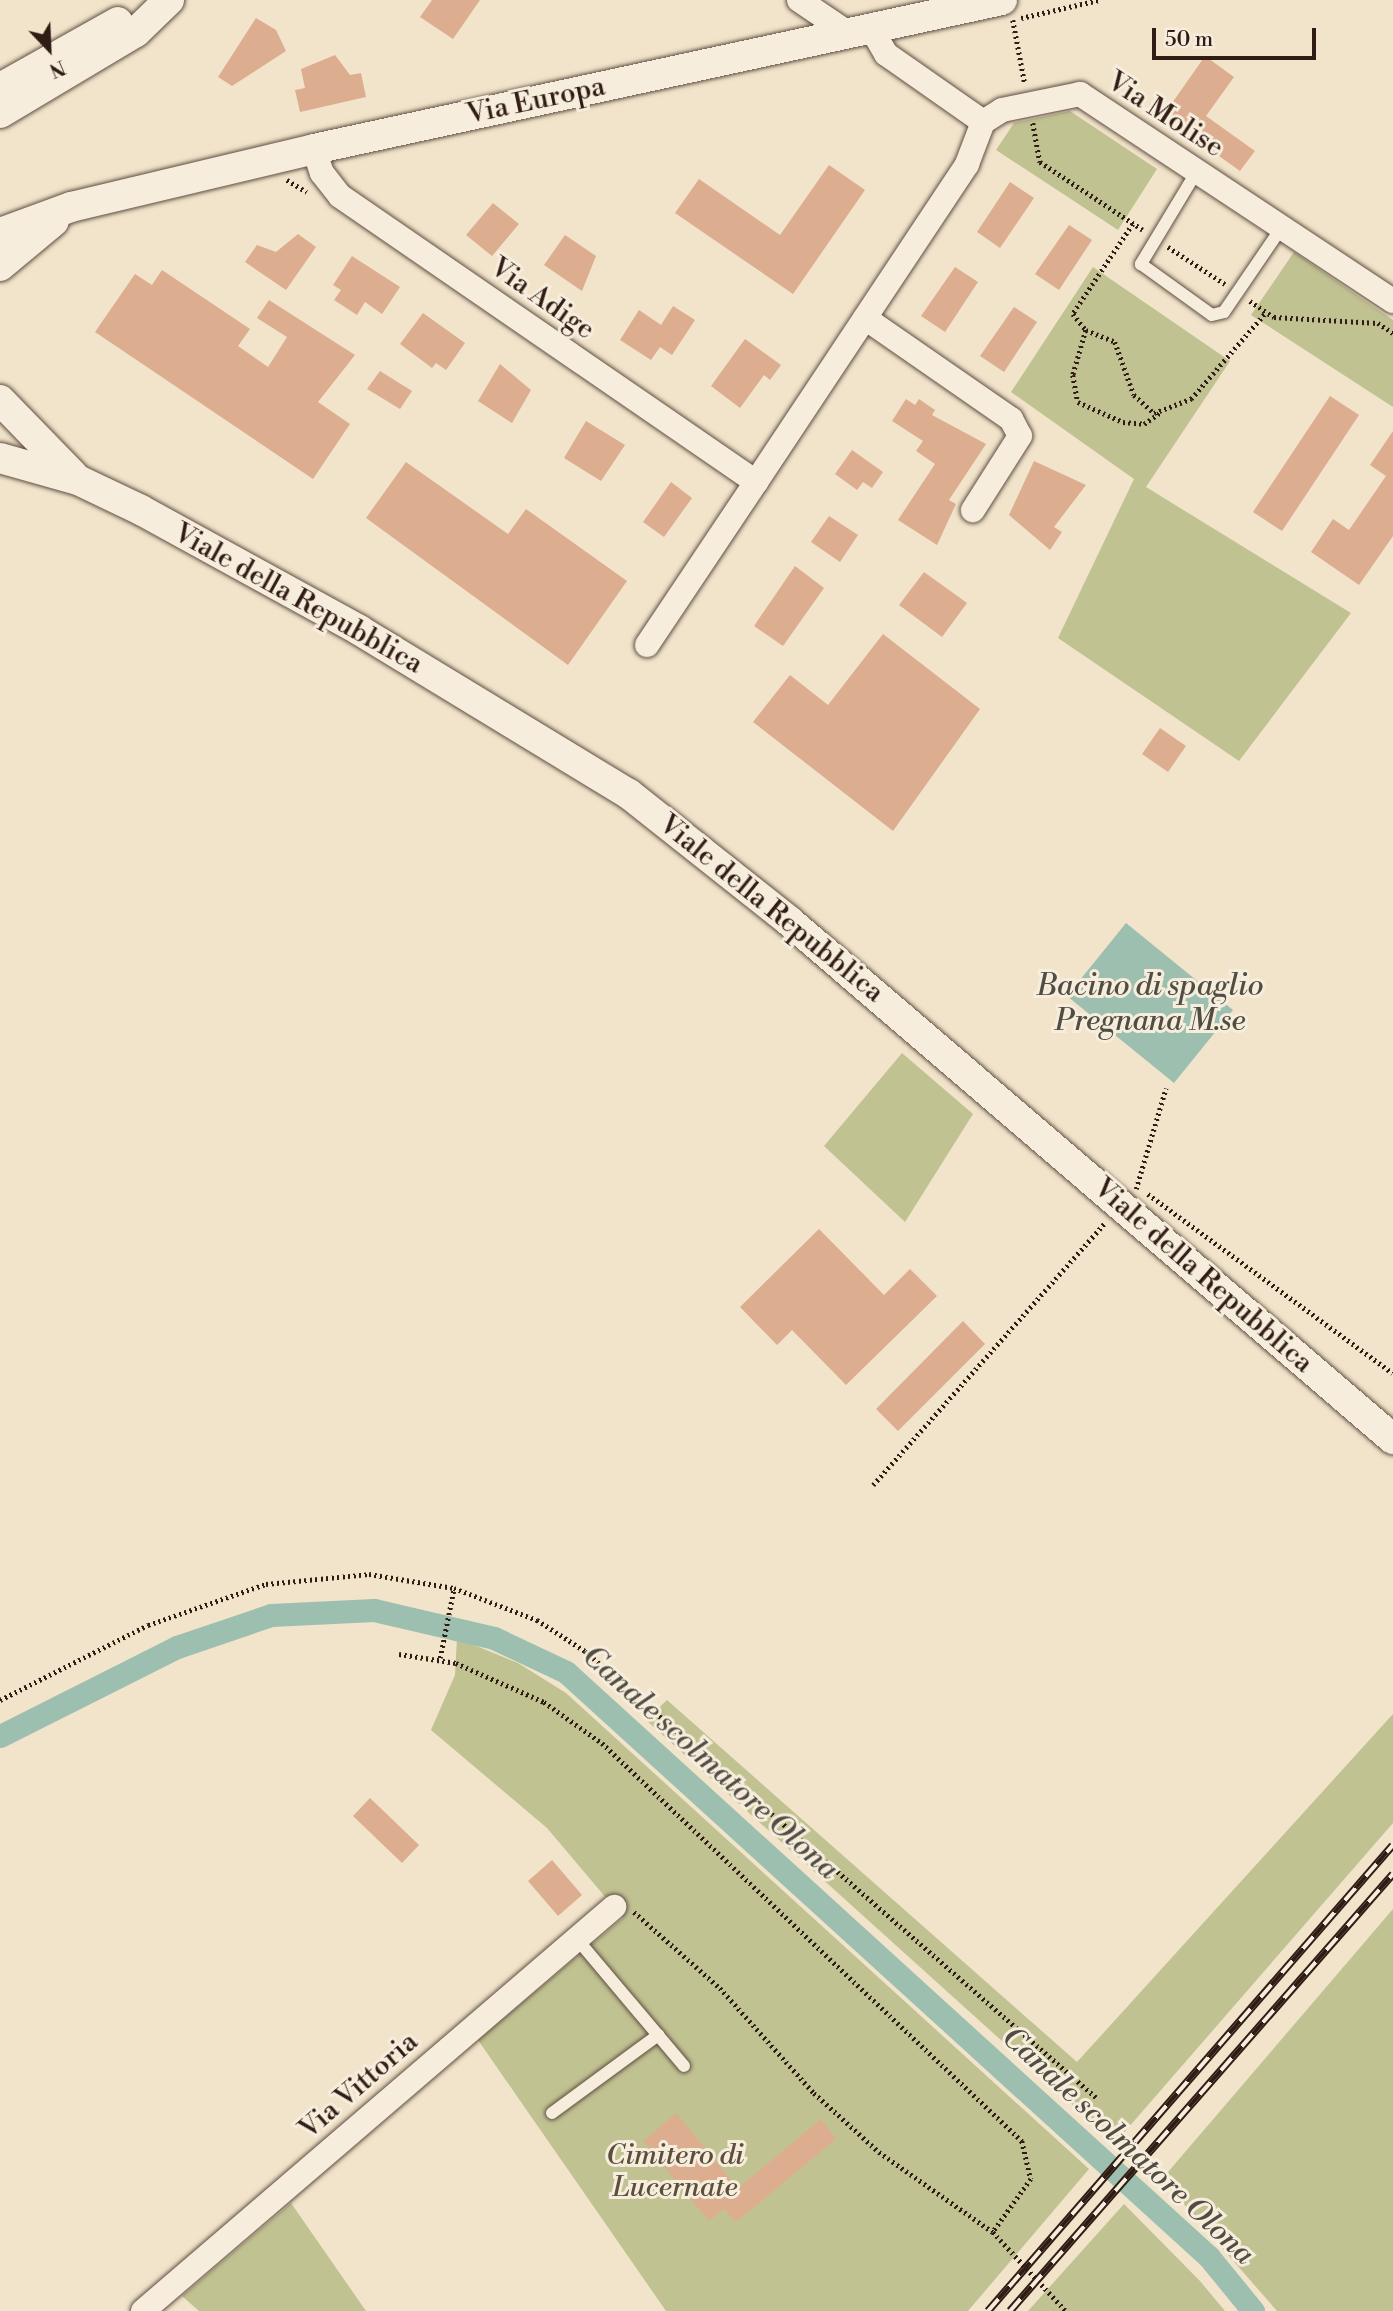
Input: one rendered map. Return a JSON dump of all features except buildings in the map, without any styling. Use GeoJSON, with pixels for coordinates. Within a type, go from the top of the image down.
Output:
{"type":"FeatureCollection","features":[{"type":"Feature","properties":{"kind":"street"},"geometry":{"type":"LineString","coordinates":[[0,88],[150,0]]}},
{"type":"Feature","properties":{"kind":"street"},"geometry":{"type":"LineString","coordinates":[[0,113],[126,38],[169,0]]}},
{"type":"Feature","properties":{"kind":"street"},"geometry":{"type":"LineString","coordinates":[[647,645],[967,164],[983,122],[886,54],[860,31],[799,0]]}},
{"type":"Feature","properties":{"kind":"street","name":"Via Europa"},"geometry":{"type":"LineString","coordinates":[[0,233],[71,207],[314,149],[1002,0]]}},
{"type":"Feature","properties":{"kind":"street","name":"Via Molise"},"geometry":{"type":"LineString","coordinates":[[983,122],[1002,110],[1080,94],[1393,301]]}},
{"type":"Feature","properties":{"kind":"street","name":"Via Adige"},"geometry":{"type":"LineString","coordinates":[[314,149],[322,173],[340,196],[756,482]]}},
{"type":"Feature","properties":{"kind":"street","name":"Via Europa"},"geometry":{"type":"LineString","coordinates":[[0,266],[71,207]]}},
{"type":"Feature","properties":{"kind":"street"},"geometry":{"type":"LineString","coordinates":[[865,318],[1012,419],[1020,436],[973,510]]}},
{"type":"Feature","properties":{"kind":"street","name":"Viale della Repubblica"},"geometry":{"type":"LineString","coordinates":[[0,400],[78,480]]}},
{"type":"Feature","properties":{"kind":"street","name":"Viale della Repubblica"},"geometry":{"type":"LineString","coordinates":[[0,458],[78,480],[359,631],[629,794],[1126,1196],[1393,1439]]}},
{"type":"Feature","properties":{"kind":"street","name":"Via Vittoria"},"geometry":{"type":"LineString","coordinates":[[143,2311],[614,1907]]}},
{"type":"Feature","properties":{"kind":"lane"},"geometry":{"type":"LineString","coordinates":[[1196,171],[1141,264],[1212,315],[1224,312],[1282,227]]}},
{"type":"Feature","properties":{"kind":"lane"},"geometry":{"type":"LineString","coordinates":[[577,1939],[684,2066]]}},
{"type":"Feature","properties":{"kind":"lane"},"geometry":{"type":"LineString","coordinates":[[552,2113],[657,2035]]}},
{"type":"Feature","properties":{"kind":"path"},"geometry":{"type":"LineString","coordinates":[[1133,224],[1073,314],[1086,330],[1115,342],[1134,395],[1160,412]]}},
{"type":"Feature","properties":{"kind":"path"},"geometry":{"type":"LineString","coordinates":[[1086,330],[1073,375],[1078,402],[1123,422],[1144,424],[1209,382],[1266,312]]}},
{"type":"Feature","properties":{"kind":"path"},"geometry":{"type":"LineString","coordinates":[[873,1485],[1100,1231],[1126,1196],[1166,1088]]}},
{"type":"Feature","properties":{"kind":"path"},"geometry":{"type":"LineString","coordinates":[[1126,1196],[1177,1210],[1393,1373]]}},
{"type":"Feature","properties":{"kind":"path"},"geometry":{"type":"LineString","coordinates":[[0,1700],[148,1625],[266,1584],[369,1574],[454,1588],[537,1620],[585,1651],[1098,2099]]}},
{"type":"Feature","properties":{"kind":"path"},"geometry":{"type":"LineString","coordinates":[[440,1658],[439,1648],[453,1601],[454,1588]]}},
{"type":"Feature","properties":{"kind":"path"},"geometry":{"type":"LineString","coordinates":[[400,1654],[440,1658],[544,1702],[602,1743],[1022,2141],[1031,2179],[993,2232]]}},
{"type":"Feature","properties":{"kind":"path"},"geometry":{"type":"LineString","coordinates":[[614,1907],[628,1908],[670,1938],[879,2152],[993,2232],[1066,2311]]}},
{"type":"Feature","properties":{"kind":"green space"},"geometry":{"type":"Polygon","coordinates":[[[1070,111],[1157,169],[1118,230],[996,150],[1014,123],[1070,111]]]}},
{"type":"Feature","properties":{"kind":"green space"},"geometry":{"type":"Polygon","coordinates":[[[1294,252],[1393,320],[1393,407],[1251,315],[1294,252]]]}},
{"type":"Feature","properties":{"kind":"green space"},"geometry":{"type":"Polygon","coordinates":[[[1093,267],[1230,361],[1146,487],[1351,613],[1239,761],[1058,638],[1134,479],[1011,392],[1093,267]]]}},
{"type":"Feature","properties":{"kind":"green space"},"geometry":{"type":"Polygon","coordinates":[[[902,1053],[973,1114],[905,1222],[824,1146],[902,1053]]]}},
{"type":"Feature","properties":{"kind":"green space","name":"Cimitero di Lucernate"},"geometry":{"type":"Polygon","coordinates":[[[457,1638],[518,1663],[566,1693],[1089,2169],[968,2311],[666,2311],[478,2040],[623,1918],[547,1828],[431,1730],[455,1675],[457,1638]]]}},
{"type":"Feature","properties":{"kind":"green space"},"geometry":{"type":"Polygon","coordinates":[[[667,1700],[1077,2062],[1393,1714],[1393,1823],[1115,2143],[646,1720],[667,1700]]]}},
{"type":"Feature","properties":{"kind":"green space"},"geometry":{"type":"Polygon","coordinates":[[[1393,1909],[1393,2311],[1277,2311],[1162,2179],[1393,1909]]]}},
{"type":"Feature","properties":{"kind":"green space"},"geometry":{"type":"Polygon","coordinates":[[[291,2203],[366,2311],[199,2311],[182,2296],[291,2203]]]}},
{"type":"Feature","properties":{"kind":"green space"},"geometry":{"type":"Polygon","coordinates":[[[1124,2204],[1200,2281],[1225,2311],[1028,2311],[1124,2204]]]}},
{"type":"Feature","properties":{"kind":"water","name":"Bacino di spaglio Pregnana M.se"},"geometry":{"type":"Polygon","coordinates":[[[1126,923],[1233,1010],[1174,1083],[1067,996],[1126,923]]]}},
{"type":"Feature","properties":{"kind":"waterway","name":"Canale scolmatore Olona"},"geometry":{"type":"LineString","coordinates":[[0,1736],[177,1647],[271,1615],[374,1610],[494,1638],[566,1672],[1209,2257],[1253,2311]]}},
{"type":"Feature","properties":{"kind":"railway"},"geometry":{"type":"LineString","coordinates":[[988,2311],[1393,1845]]}},
{"type":"Feature","properties":{"kind":"railway"},"geometry":{"type":"LineString","coordinates":[[1010,2311],[1393,1874]]}}]}
